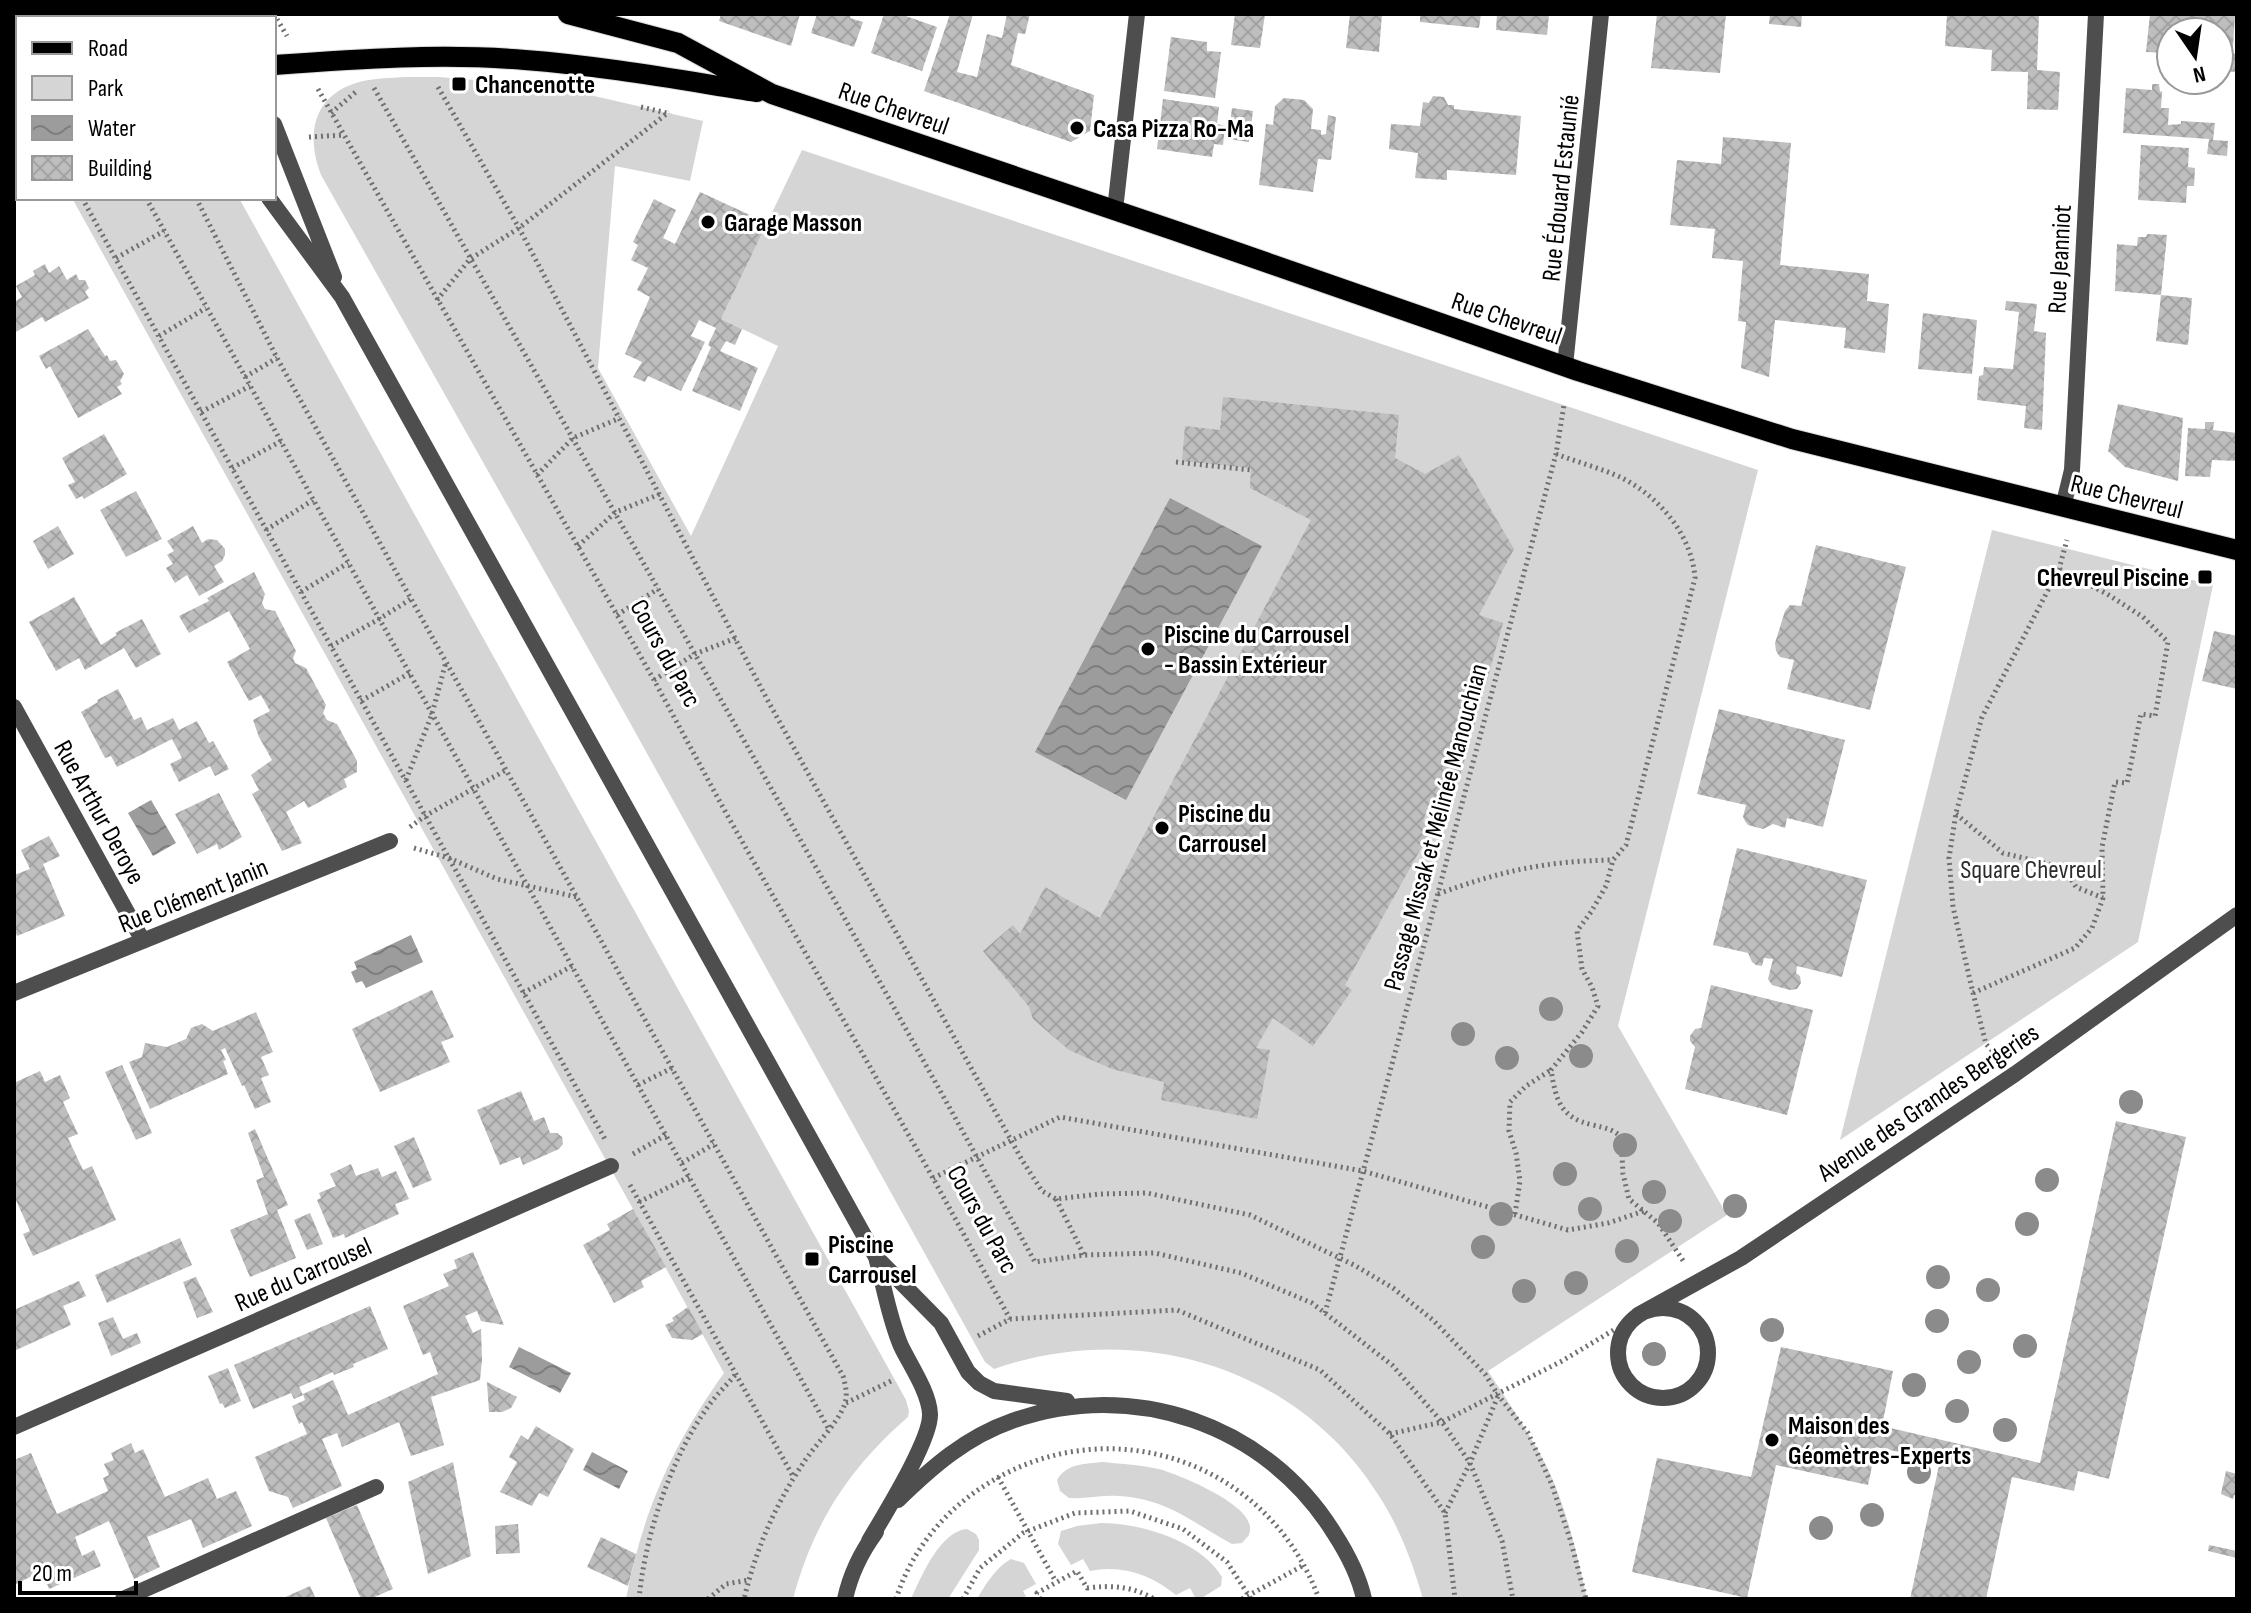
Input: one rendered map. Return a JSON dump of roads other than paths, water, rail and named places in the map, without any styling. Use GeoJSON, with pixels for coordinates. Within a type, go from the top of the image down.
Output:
{"type":"FeatureCollection","features":[{"type":"Feature","properties":{"kind":"main road"},"geometry":{"type":"LineString","coordinates":[[108,16],[142,14]]}},
{"type":"Feature","properties":{"kind":"main road","name":"Rue Chevreul"},"geometry":{"type":"LineString","coordinates":[[568,14],[678,43],[772,94],[1565,366],[1792,439],[2237,550]]}},
{"type":"Feature","properties":{"kind":"main road","name":"Rue Chevreul"},"geometry":{"type":"LineString","coordinates":[[276,65],[436,57],[524,60],[596,67],[772,94]]}},
{"type":"Feature","properties":{"kind":"street"},"geometry":{"type":"LineString","coordinates":[[1115,210],[1137,14]]}},
{"type":"Feature","properties":{"kind":"street","name":"Rue Édouard Estaunié"},"geometry":{"type":"LineString","coordinates":[[1565,366],[1601,14]]}},
{"type":"Feature","properties":{"kind":"street","name":"Rue Jeanniot"},"geometry":{"type":"LineString","coordinates":[[2063,507],[2072,470],[2096,14]]}},
{"type":"Feature","properties":{"kind":"street"},"geometry":{"type":"LineString","coordinates":[[276,129],[342,297]]}},
{"type":"Feature","properties":{"kind":"street"},"geometry":{"type":"LineString","coordinates":[[270,200],[342,297],[876,1257],[900,1343],[923,1390],[930,1413],[927,1432],[901,1486],[869,1541],[845,1599]]}},
{"type":"Feature","properties":{"kind":"street","name":"Rue Arthur Deroye"},"geometry":{"type":"LineString","coordinates":[[14,707],[143,941]]}},
{"type":"Feature","properties":{"kind":"street","name":"Rue Clément Janin"},"geometry":{"type":"LineString","coordinates":[[14,993],[390,841]]}},
{"type":"Feature","properties":{"kind":"street","name":"Avenue des Grandes Bergeries"},"geometry":{"type":"LineString","coordinates":[[1638,1315],[1651,1309],[1679,1311],[1692,1318],[1701,1329],[1707,1342],[1705,1371],[1686,1392],[1671,1398],[1656,1398],[1641,1393],[1620,1370],[1617,1355],[1619,1340],[1626,1326],[1638,1315],[1741,1258],[2015,1074],[2237,915]]}},
{"type":"Feature","properties":{"kind":"street","name":"Rue du Carrousel"},"geometry":{"type":"LineString","coordinates":[[14,1427],[614,1164]]}},
{"type":"Feature","properties":{"kind":"street"},"geometry":{"type":"LineString","coordinates":[[876,1257],[941,1323],[968,1372],[994,1391],[1034,1398],[1140,1407],[1183,1416],[1224,1432],[1261,1454],[1295,1482],[1324,1516],[1346,1552],[1364,1599]]}},
{"type":"Feature","properties":{"kind":"street"},"geometry":{"type":"LineString","coordinates":[[869,1541],[898,1500],[934,1464],[971,1439],[1011,1421],[1053,1409],[1096,1404],[1140,1407]]}},
{"type":"Feature","properties":{"kind":"street"},"geometry":{"type":"LineString","coordinates":[[123,1599],[376,1487]]}},
{"type":"Feature","properties":{"kind":"water","name":"Piscine du Carrousel - Bassin Extérieur"},"geometry":{"type":"Polygon","coordinates":[[[1170,498],[1262,546],[1126,800],[1035,752],[1170,498]]]}},
{"type":"Feature","properties":{"kind":"water"},"geometry":{"type":"Polygon","coordinates":[[[151,800],[176,843],[153,856],[128,813],[151,800]]]}},
{"type":"Feature","properties":{"kind":"water"},"geometry":{"type":"Polygon","coordinates":[[[411,935],[423,962],[366,988],[362,981],[356,983],[351,972],[357,969],[354,962],[411,935]]]}},
{"type":"Feature","properties":{"kind":"water"},"geometry":{"type":"Polygon","coordinates":[[[519,1347],[571,1373],[560,1393],[509,1367],[519,1347]]]}},
{"type":"Feature","properties":{"kind":"water"},"geometry":{"type":"Polygon","coordinates":[[[592,1452],[628,1471],[619,1489],[583,1470],[592,1452]]]}},
{"type":"Feature","properties":{"kind":"place","name":"Chancenotte"},"geometry":{"type":"Point","coordinates":[459,84]}},
{"type":"Feature","properties":{"kind":"place","name":"Casa Pizza Ro-Ma"},"geometry":{"type":"Point","coordinates":[1077,128]}},
{"type":"Feature","properties":{"kind":"place","name":"Garage Masson"},"geometry":{"type":"Point","coordinates":[708,222]}},
{"type":"Feature","properties":{"kind":"place","name":"Chevreul Piscine"},"geometry":{"type":"Point","coordinates":[2205,577]}},
{"type":"Feature","properties":{"kind":"place","name":"Piscine du Carrousel - Bassin Extérieur"},"geometry":{"type":"Point","coordinates":[1148,649]}},
{"type":"Feature","properties":{"kind":"place","name":"Piscine du Carrousel"},"geometry":{"type":"Point","coordinates":[1162,828]}},
{"type":"Feature","properties":{"kind":"place","name":"Piscine Carrousel"},"geometry":{"type":"Point","coordinates":[812,1259]}},
{"type":"Feature","properties":{"kind":"place","name":"Maison des Géomètres-Experts"},"geometry":{"type":"Point","coordinates":[1772,1440]}},
{"type":"Feature","properties":{"kind":"park label","name":"Square Chevreul"},"geometry":{"type":"Point","coordinates":[2031,869]}}]}
